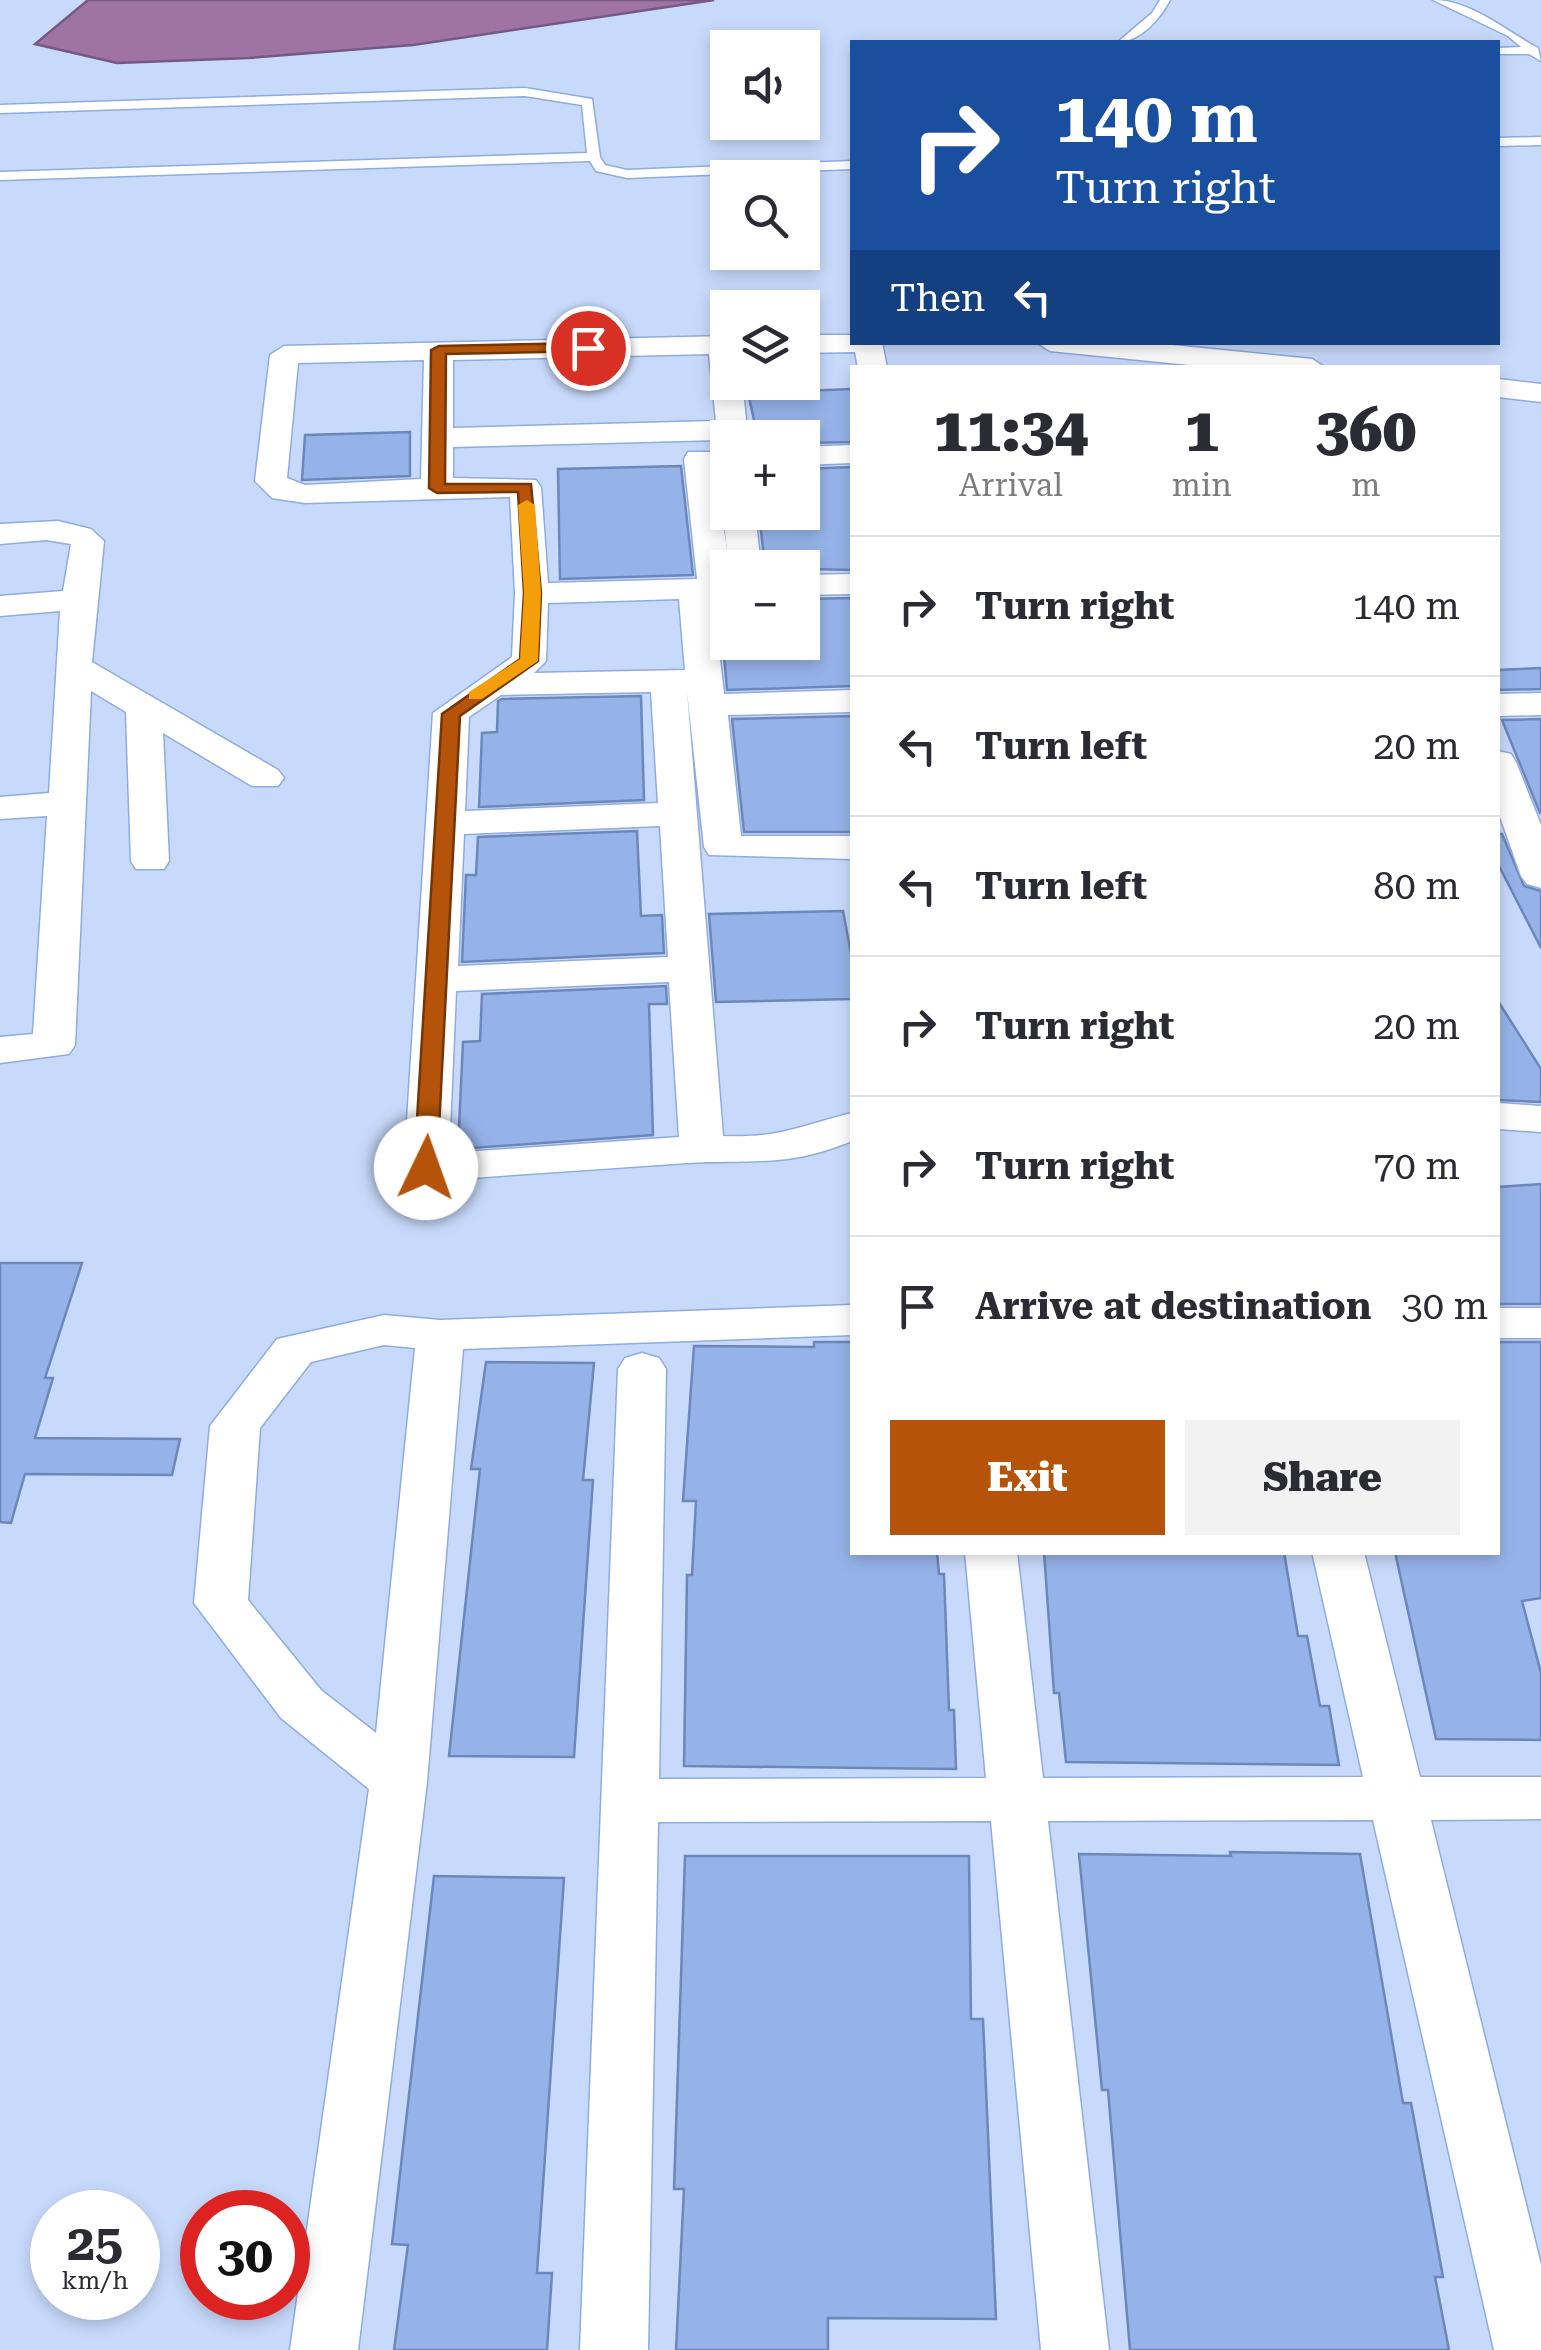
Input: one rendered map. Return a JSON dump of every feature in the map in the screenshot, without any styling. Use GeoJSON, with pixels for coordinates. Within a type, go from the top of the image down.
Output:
{"type":"FeatureCollection","features":[{"type":"Feature","properties":{"kind":"street"},"geometry":{"type":"LineString","coordinates":[[820,329],[850,330]]}},
{"type":"Feature","properties":{"kind":"street"},"geometry":{"type":"LineString","coordinates":[[710,337],[428,339],[284,355],[271,482],[283,491],[304,494],[437,464],[710,447]]}},
{"type":"Feature","properties":{"kind":"street"},"geometry":{"type":"LineString","coordinates":[[428,339],[626,347],[710,338]]}},
{"type":"Feature","properties":{"kind":"street"},"geometry":{"type":"LineString","coordinates":[[428,339],[437,464]]}},
{"type":"Feature","properties":{"kind":"street"},"geometry":{"type":"LineString","coordinates":[[820,344],[850,344]]}},
{"type":"Feature","properties":{"kind":"street"},"geometry":{"type":"LineString","coordinates":[[1069,345],[1150,358],[1263,365]]}},
{"type":"Feature","properties":{"kind":"street"},"geometry":{"type":"LineString","coordinates":[[1500,388],[1541,393]]}},
{"type":"Feature","properties":{"kind":"street"},"geometry":{"type":"LineString","coordinates":[[437,464],[710,447]]}},
{"type":"Feature","properties":{"kind":"street"},"geometry":{"type":"LineString","coordinates":[[820,455],[850,454]]}},
{"type":"Feature","properties":{"kind":"street"},"geometry":{"type":"LineString","coordinates":[[437,464],[525,487],[532,593],[529,661],[451,714],[426,1168],[702,1149],[763,1151],[806,1144],[850,1127]]}},
{"type":"Feature","properties":{"kind":"street"},"geometry":{"type":"LineString","coordinates":[[0,534],[81,534],[88,540],[78,600],[54,1046],[0,1050]]}},
{"type":"Feature","properties":{"kind":"street"},"geometry":{"type":"LineString","coordinates":[[820,585],[850,584]]}},
{"type":"Feature","properties":{"kind":"street"},"geometry":{"type":"LineString","coordinates":[[532,593],[710,588]]}},
{"type":"Feature","properties":{"kind":"street"},"geometry":{"type":"LineString","coordinates":[[702,1149],[678,814],[693,688],[710,599]]}},
{"type":"Feature","properties":{"kind":"street"},"geometry":{"type":"LineString","coordinates":[[0,606],[78,600]]}},
{"type":"Feature","properties":{"kind":"street"},"geometry":{"type":"LineString","coordinates":[[74,666],[265,778]]}},
{"type":"Feature","properties":{"kind":"street"},"geometry":{"type":"LineString","coordinates":[[490,685],[693,688],[850,700]]}},
{"type":"Feature","properties":{"kind":"street"},"geometry":{"type":"LineString","coordinates":[[693,688],[723,847],[850,848]]}},
{"type":"Feature","properties":{"kind":"street"},"geometry":{"type":"LineString","coordinates":[[1500,705],[1541,704]]}},
{"type":"Feature","properties":{"kind":"street"},"geometry":{"type":"LineString","coordinates":[[144,708],[150,861]]}},
{"type":"Feature","properties":{"kind":"street"},"geometry":{"type":"LineString","coordinates":[[1500,767],[1541,876]]}},
{"type":"Feature","properties":{"kind":"street"},"geometry":{"type":"LineString","coordinates":[[0,808],[66,804]]}},
{"type":"Feature","properties":{"kind":"street"},"geometry":{"type":"LineString","coordinates":[[445,822],[678,814]]}},
{"type":"Feature","properties":{"kind":"street"},"geometry":{"type":"LineString","coordinates":[[436,979],[687,969]]}},
{"type":"Feature","properties":{"kind":"street"},"geometry":{"type":"LineString","coordinates":[[1500,1116],[1541,1119]]}},
{"type":"Feature","properties":{"kind":"street"},"geometry":{"type":"LineString","coordinates":[[400,1782],[301,1704],[221,1603],[235,1426],[294,1350],[384,1330],[440,1336],[850,1320]]}},
{"type":"Feature","properties":{"kind":"street"},"geometry":{"type":"LineString","coordinates":[[1500,1322],[1541,1323]]}},
{"type":"Feature","properties":{"kind":"street"},"geometry":{"type":"LineString","coordinates":[[324,2350],[400,1782],[440,1336]]}},
{"type":"Feature","properties":{"kind":"street"},"geometry":{"type":"LineString","coordinates":[[614,2350],[642,1368]]}},
{"type":"Feature","properties":{"kind":"street"},"geometry":{"type":"LineString","coordinates":[[991,1555],[1075,2350]]}},
{"type":"Feature","properties":{"kind":"street"},"geometry":{"type":"LineString","coordinates":[[1339,1555],[1528,2350]]}},
{"type":"Feature","properties":{"kind":"street"},"geometry":{"type":"LineString","coordinates":[[630,1801],[1541,1798]]}},
{"type":"Feature","properties":{"kind":"lane"},"geometry":{"type":"LineString","coordinates":[[1126,40],[1157,15],[1164,0]]}},
{"type":"Feature","properties":{"kind":"lane"},"geometry":{"type":"LineString","coordinates":[[1438,0],[1538,54]]}},
{"type":"Feature","properties":{"kind":"lane"},"geometry":{"type":"LineString","coordinates":[[1500,50],[1538,54]]}},
{"type":"Feature","properties":{"kind":"lane"},"geometry":{"type":"LineString","coordinates":[[0,109],[525,92],[588,102],[594,157],[600,168],[627,174],[850,166]]}},
{"type":"Feature","properties":{"kind":"lane"},"geometry":{"type":"LineString","coordinates":[[1500,142],[1541,141]]}},
{"type":"Feature","properties":{"kind":"lane"},"geometry":{"type":"LineString","coordinates":[[0,176],[594,157]]}},
{"type":"Feature","properties":{"kind":"shaded area"},"geometry":{"type":"Polygon","coordinates":[[[88,0],[714,0],[413,45],[249,58],[117,63],[35,44],[88,0]]]}},
{"type":"Feature","properties":{"kind":"building"},"geometry":{"type":"Polygon","coordinates":[[[850,389],[850,442],[820,443],[820,420],[754,420],[750,400],[820,400],[820,390],[850,389]]]}},
{"type":"Feature","properties":{"kind":"building"},"geometry":{"type":"Polygon","coordinates":[[[410,432],[410,476],[302,480],[305,435],[410,432]]]}},
{"type":"Feature","properties":{"kind":"building"},"geometry":{"type":"Polygon","coordinates":[[[681,466],[693,575],[560,579],[558,469],[681,466]]]}},
{"type":"Feature","properties":{"kind":"building"},"geometry":{"type":"Polygon","coordinates":[[[850,467],[850,570],[820,569],[820,550],[763,550],[761,530],[820,530],[820,468],[850,467]]]}},
{"type":"Feature","properties":{"kind":"building"},"geometry":{"type":"Polygon","coordinates":[[[850,598],[850,686],[727,690],[724,660],[820,660],[820,599],[850,598]]]}},
{"type":"Feature","properties":{"kind":"building"},"geometry":{"type":"Polygon","coordinates":[[[1541,668],[1541,689],[1500,690],[1500,670],[1541,668]]]}},
{"type":"Feature","properties":{"kind":"building"},"geometry":{"type":"Polygon","coordinates":[[[641,696],[644,800],[479,807],[482,733],[497,732],[498,701],[641,696]]]}},
{"type":"Feature","properties":{"kind":"building"},"geometry":{"type":"Polygon","coordinates":[[[850,716],[850,832],[744,832],[732,719],[850,716]]]}},
{"type":"Feature","properties":{"kind":"building"},"geometry":{"type":"Polygon","coordinates":[[[1541,719],[1541,813],[1540,813],[1502,720],[1541,719]]]}},
{"type":"Feature","properties":{"kind":"building"},"geometry":{"type":"Polygon","coordinates":[[[637,831],[641,916],[662,915],[664,953],[462,962],[466,875],[476,875],[478,837],[637,831]]]}},
{"type":"Feature","properties":{"kind":"building"},"geometry":{"type":"Polygon","coordinates":[[[1500,834],[1524,886],[1541,891],[1541,948],[1500,868],[1500,834]]]}},
{"type":"Feature","properties":{"kind":"building"},"geometry":{"type":"Polygon","coordinates":[[[843,911],[850,948],[850,999],[716,1002],[709,914],[843,911]]]}},
{"type":"Feature","properties":{"kind":"building"},"geometry":{"type":"Polygon","coordinates":[[[666,986],[667,1004],[649,1004],[653,1135],[458,1149],[463,1042],[480,1041],[482,994],[666,986]]]}},
{"type":"Feature","properties":{"kind":"building"},"geometry":{"type":"Polygon","coordinates":[[[1500,1004],[1541,1069],[1541,1102],[1500,1100],[1500,1004]]]}},
{"type":"Feature","properties":{"kind":"building"},"geometry":{"type":"Polygon","coordinates":[[[1541,1184],[1541,1304],[1500,1304],[1500,1187],[1541,1184]]]}},
{"type":"Feature","properties":{"kind":"building"},"geometry":{"type":"Polygon","coordinates":[[[0,1263],[82,1263],[45,1378],[53,1378],[35,1438],[180,1439],[172,1475],[25,1474],[11,1523],[0,1522],[0,1263]]]}},
{"type":"Feature","properties":{"kind":"building"},"geometry":{"type":"Polygon","coordinates":[[[814,1342],[850,1342],[850,1555],[937,1555],[939,1574],[944,1574],[949,1710],[954,1710],[956,1769],[684,1766],[687,1575],[692,1575],[696,1501],[683,1501],[694,1346],[814,1347],[814,1342]]]}},
{"type":"Feature","properties":{"kind":"building"},"geometry":{"type":"Polygon","coordinates":[[[1500,1342],[1541,1342],[1541,1598],[1522,1601],[1541,1673],[1541,1740],[1436,1739],[1396,1555],[1500,1555],[1500,1342]]]}},
{"type":"Feature","properties":{"kind":"building"},"geometry":{"type":"Polygon","coordinates":[[[486,1362],[594,1363],[583,1480],[593,1480],[574,1757],[449,1756],[480,1469],[471,1469],[486,1362]]]}},
{"type":"Feature","properties":{"kind":"building"},"geometry":{"type":"Polygon","coordinates":[[[1044,1555],[1284,1555],[1298,1636],[1307,1636],[1320,1706],[1329,1706],[1339,1765],[1066,1762],[1059,1693],[1054,1693],[1044,1555]]]}},
{"type":"Feature","properties":{"kind":"building"},"geometry":{"type":"Polygon","coordinates":[[[1230,1852],[1360,1854],[1403,2103],[1411,2103],[1443,2277],[1435,2277],[1449,2350],[1130,2350],[1108,2090],[1102,2090],[1079,1854],[1231,1856],[1230,1852]]]}},
{"type":"Feature","properties":{"kind":"building"},"geometry":{"type":"Polygon","coordinates":[[[685,1856],[969,1856],[971,2019],[983,2019],[996,2319],[828,2318],[828,2350],[676,2350],[684,2189],[674,2189],[685,1856]]]}},
{"type":"Feature","properties":{"kind":"building"},"geometry":{"type":"Polygon","coordinates":[[[434,1876],[564,1878],[537,2273],[552,2273],[547,2350],[394,2350],[408,2245],[392,2244],[434,1876]]]}},
{"type":"Feature","properties":{"kind":"slow traffic"},"geometry":{"type":"LineString","coordinates":[[475,695],[529,661],[532,593],[527,505]]}},
{"type":"Feature","properties":{"kind":"route"},"geometry":{"type":"LineString","coordinates":[[426,1168],[451,714],[529,661],[532,593],[525,487],[437,488],[439,350],[588,348]]}}]}
